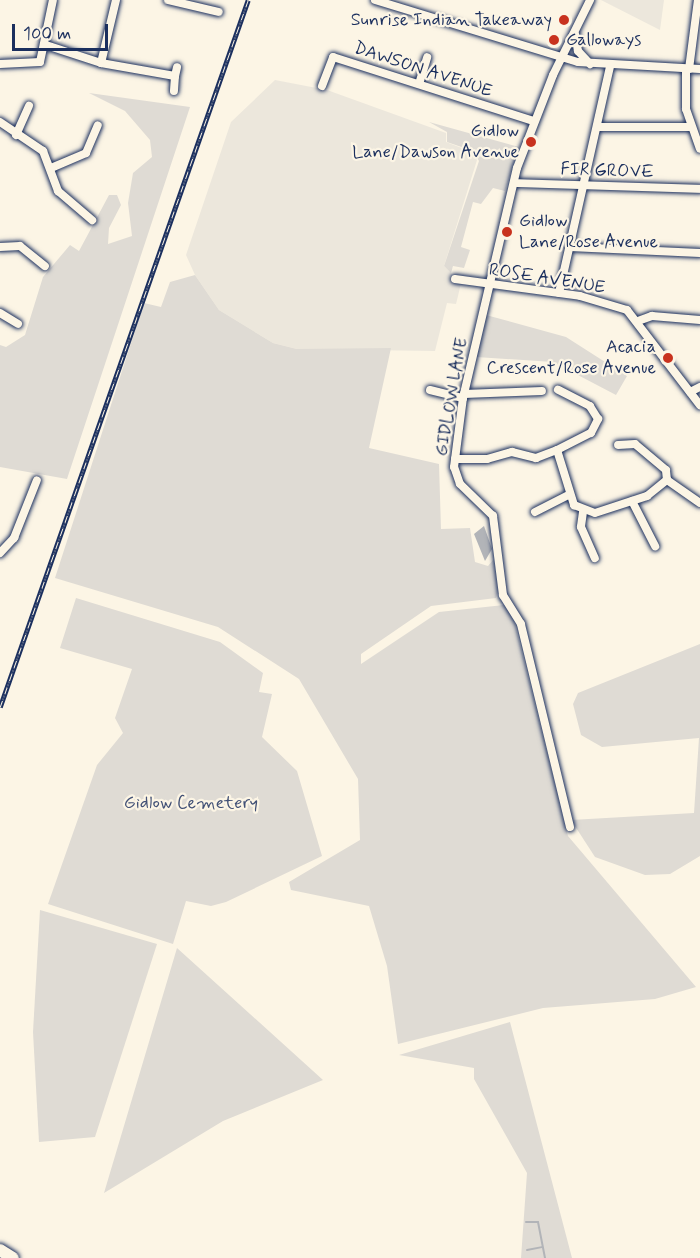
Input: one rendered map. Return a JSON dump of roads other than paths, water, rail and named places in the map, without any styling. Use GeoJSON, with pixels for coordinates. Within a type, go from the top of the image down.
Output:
{"type":"FeatureCollection","features":[{"type":"Feature","properties":{"kind":"highway"},"geometry":{"type":"LineString","coordinates":[[0,1250],[13,1258]]}},
{"type":"Feature","properties":{"kind":"street"},"geometry":{"type":"LineString","coordinates":[[0,64],[35,65],[46,45],[53,0]]}},
{"type":"Feature","properties":{"kind":"street"},"geometry":{"type":"LineString","coordinates":[[101,63],[116,0]]}},
{"type":"Feature","properties":{"kind":"street"},"geometry":{"type":"LineString","coordinates":[[168,0],[219,12]]}},
{"type":"Feature","properties":{"kind":"street"},"geometry":{"type":"LineString","coordinates":[[375,0],[562,58],[590,64],[700,69]]}},
{"type":"Feature","properties":{"kind":"street","name":"GIDLOW LANE"},"geometry":{"type":"LineString","coordinates":[[570,826],[521,624],[503,596],[493,516],[457,480],[454,459],[464,396],[514,183],[533,121],[590,0]]}},
{"type":"Feature","properties":{"kind":"street"},"geometry":{"type":"LineString","coordinates":[[698,0],[687,69],[691,127],[700,149]]}},
{"type":"Feature","properties":{"kind":"street"},"geometry":{"type":"LineString","coordinates":[[575,33],[579,51],[590,64]]}},
{"type":"Feature","properties":{"kind":"street"},"geometry":{"type":"LineString","coordinates":[[46,45],[101,63],[175,76]]}},
{"type":"Feature","properties":{"kind":"street","name":"DAWSON AVENUE"},"geometry":{"type":"LineString","coordinates":[[322,86],[333,57],[533,121]]}},
{"type":"Feature","properties":{"kind":"street"},"geometry":{"type":"LineString","coordinates":[[418,84],[427,57]]}},
{"type":"Feature","properties":{"kind":"street"},"geometry":{"type":"LineString","coordinates":[[560,293],[610,66]]}},
{"type":"Feature","properties":{"kind":"street"},"geometry":{"type":"LineString","coordinates":[[174,91],[177,67]]}},
{"type":"Feature","properties":{"kind":"street"},"geometry":{"type":"LineString","coordinates":[[16,135],[29,106]]}},
{"type":"Feature","properties":{"kind":"street"},"geometry":{"type":"LineString","coordinates":[[0,122],[16,135],[43,151],[58,190],[85,210],[92,220]]}},
{"type":"Feature","properties":{"kind":"street"},"geometry":{"type":"LineString","coordinates":[[598,127],[691,127]]}},
{"type":"Feature","properties":{"kind":"street"},"geometry":{"type":"LineString","coordinates":[[51,168],[80,159],[98,131]]}},
{"type":"Feature","properties":{"kind":"street","name":"FIR GROVE"},"geometry":{"type":"LineString","coordinates":[[514,183],[700,189]]}},
{"type":"Feature","properties":{"kind":"street"},"geometry":{"type":"LineString","coordinates":[[0,247],[20,246],[40,256],[45,266]]}},
{"type":"Feature","properties":{"kind":"street"},"geometry":{"type":"LineString","coordinates":[[570,247],[700,253]]}},
{"type":"Feature","properties":{"kind":"street","name":"ROSE AVENUE"},"geometry":{"type":"LineString","coordinates":[[455,279],[560,293],[619,307],[638,321]]}},
{"type":"Feature","properties":{"kind":"street"},"geometry":{"type":"LineString","coordinates":[[0,313],[19,324]]}},
{"type":"Feature","properties":{"kind":"street"},"geometry":{"type":"LineString","coordinates":[[700,320],[652,316],[638,321],[700,405]]}},
{"type":"Feature","properties":{"kind":"street"},"geometry":{"type":"LineString","coordinates":[[690,392],[700,387]]}},
{"type":"Feature","properties":{"kind":"street"},"geometry":{"type":"LineString","coordinates":[[430,389],[464,396],[542,391]]}},
{"type":"Feature","properties":{"kind":"street"},"geometry":{"type":"LineString","coordinates":[[454,459],[487,459],[512,452],[537,458],[591,433],[598,419],[590,406],[558,390]]}},
{"type":"Feature","properties":{"kind":"street"},"geometry":{"type":"LineString","coordinates":[[618,445],[635,444],[666,470],[667,480],[700,503]]}},
{"type":"Feature","properties":{"kind":"street"},"geometry":{"type":"LineString","coordinates":[[557,450],[569,495],[584,512]]}},
{"type":"Feature","properties":{"kind":"street"},"geometry":{"type":"LineString","coordinates":[[0,553],[14,538],[37,480]]}},
{"type":"Feature","properties":{"kind":"street"},"geometry":{"type":"LineString","coordinates":[[584,512],[632,501],[667,480]]}},
{"type":"Feature","properties":{"kind":"street"},"geometry":{"type":"LineString","coordinates":[[535,512],[569,495]]}},
{"type":"Feature","properties":{"kind":"street"},"geometry":{"type":"LineString","coordinates":[[632,501],[655,546]]}},
{"type":"Feature","properties":{"kind":"street"},"geometry":{"type":"LineString","coordinates":[[584,512],[581,527],[595,558]]}},
{"type":"Feature","properties":{"kind":"waterway"},"geometry":{"type":"LineString","coordinates":[[526,1222],[538,1222],[545,1258]]}},
{"type":"Feature","properties":{"kind":"waterway"},"geometry":{"type":"LineString","coordinates":[[527,1250],[542,1247]]}},
{"type":"Feature","properties":{"kind":"railway"},"geometry":{"type":"LineString","coordinates":[[0,707],[248,0]]}},
{"type":"Feature","properties":{"kind":"place","name":"Sunrise Indian Takeaway"},"geometry":{"type":"Point","coordinates":[564,20]}},
{"type":"Feature","properties":{"kind":"place","name":"Galloways"},"geometry":{"type":"Point","coordinates":[554,40]}},
{"type":"Feature","properties":{"kind":"place","name":"Gidlow Lane/Dawson Avenue"},"geometry":{"type":"Point","coordinates":[531,142]}},
{"type":"Feature","properties":{"kind":"place","name":"Gidlow Lane/Rose Avenue"},"geometry":{"type":"Point","coordinates":[507,232]}},
{"type":"Feature","properties":{"kind":"place","name":"Acacia Crescent/Rose Avenue"},"geometry":{"type":"Point","coordinates":[668,358]}},
{"type":"Feature","properties":{"kind":"park label","name":"Gidlow Cemetery"},"geometry":{"type":"Point","coordinates":[191,803]}}]}
